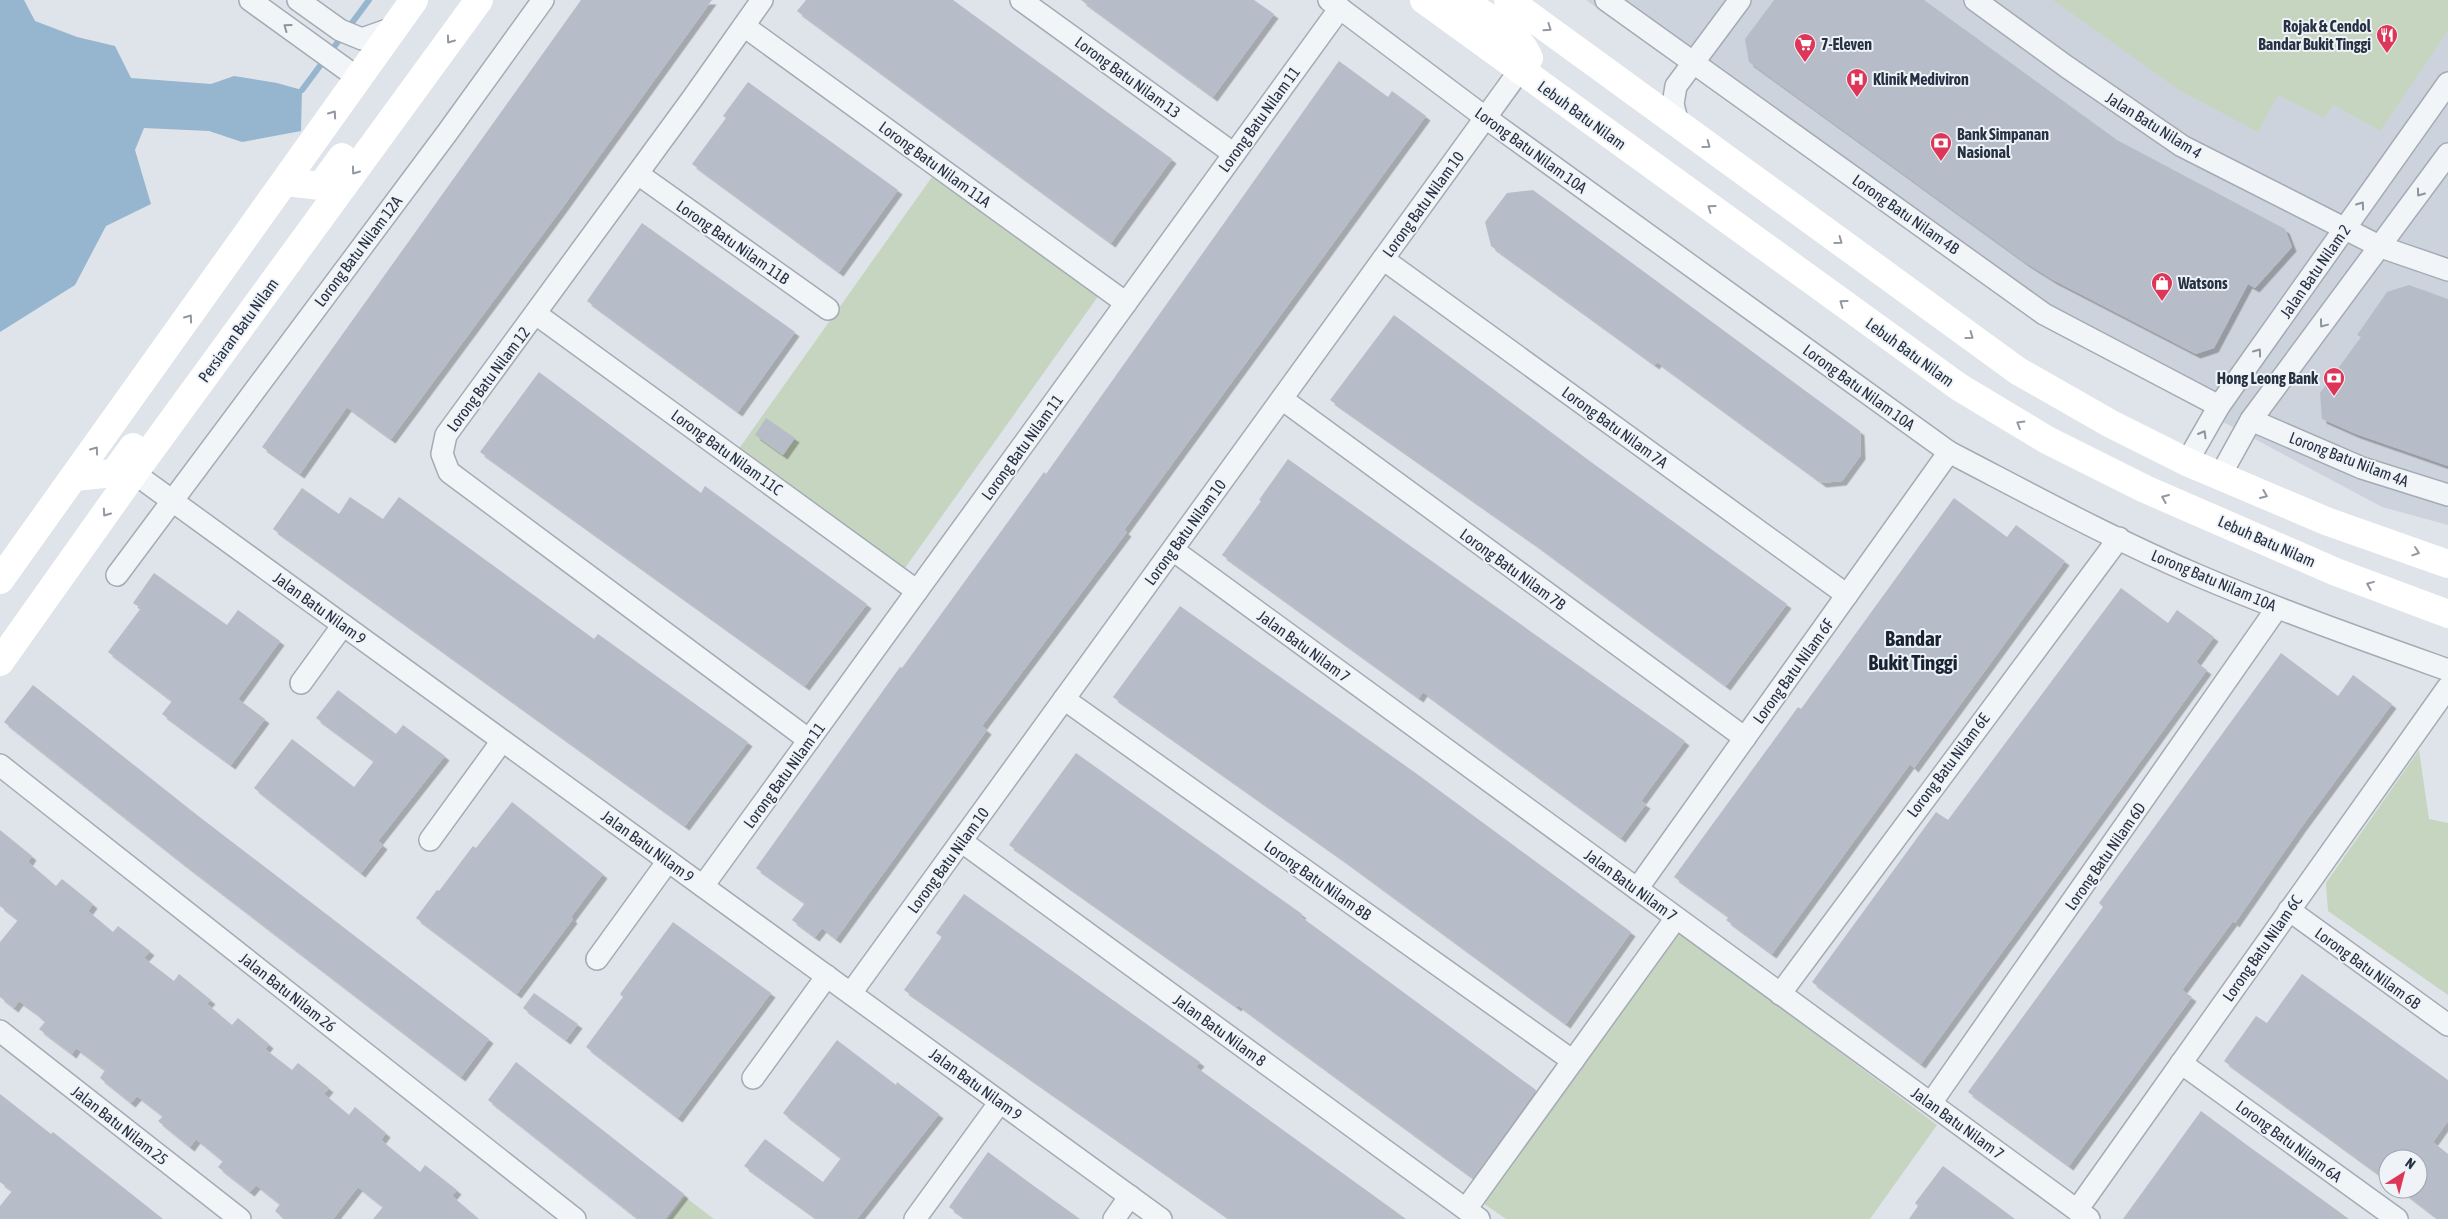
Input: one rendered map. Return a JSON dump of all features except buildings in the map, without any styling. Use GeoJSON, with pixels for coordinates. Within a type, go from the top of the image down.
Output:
{"type":"FeatureCollection","features":[{"type":"Feature","properties":{"kind":"main road"},"geometry":{"type":"LineString","coordinates":[[0,580],[286,182],[340,65],[393,28],[414,0]]}},
{"type":"Feature","properties":{"kind":"main road","name":"Persiaran Batu Nilam"},"geometry":{"type":"LineString","coordinates":[[0,662],[134,473],[479,0]]}},
{"type":"Feature","properties":{"kind":"main road","name":"Lebuh Batu Nilam"},"geometry":{"type":"LineString","coordinates":[[1424,0],[1959,387],[2047,440],[2145,489],[2336,572],[2448,614]]}},
{"type":"Feature","properties":{"kind":"main road"},"geometry":{"type":"LineString","coordinates":[[1462,0],[1506,31],[1524,47],[1528,58],[1520,70]]}},
{"type":"Feature","properties":{"kind":"main road"},"geometry":{"type":"LineString","coordinates":[[1508,0],[2018,371],[2111,424],[2187,462],[2326,521],[2448,564]]}},
{"type":"Feature","properties":{"kind":"main road"},"geometry":{"type":"LineString","coordinates":[[286,182],[321,186],[373,114],[400,108]]}},
{"type":"Feature","properties":{"kind":"main road"},"geometry":{"type":"LineString","coordinates":[[75,478],[114,473],[190,370],[216,361]]}},
{"type":"Feature","properties":{"kind":"main road"},"geometry":{"type":"LineString","coordinates":[[2187,462],[2181,472],[2183,483],[2226,523]]}},
{"type":"Feature","properties":{"kind":"street"},"geometry":{"type":"LineString","coordinates":[[250,0],[340,65]]}},
{"type":"Feature","properties":{"kind":"street"},"geometry":{"type":"LineString","coordinates":[[298,0],[340,30],[362,39],[393,28]]}},
{"type":"Feature","properties":{"kind":"street","name":"Lorong Batu Nilam 12A"},"geometry":{"type":"LineString","coordinates":[[117,575],[171,500],[447,133],[543,0]]}},
{"type":"Feature","properties":{"kind":"street","name":"Lorong Batu Nilam 12"},"geometry":{"type":"LineString","coordinates":[[762,0],[638,174],[446,435],[442,454],[449,472],[809,740]]}},
{"type":"Feature","properties":{"kind":"street","name":"Lorong Batu Nilam 13"},"geometry":{"type":"LineString","coordinates":[[1021,0],[1234,154]]}},
{"type":"Feature","properties":{"kind":"street","name":"Lorong Batu Nilam 4B"},"geometry":{"type":"LineString","coordinates":[[1606,0],[2044,314],[2219,406]]}},
{"type":"Feature","properties":{"kind":"street"},"geometry":{"type":"LineString","coordinates":[[1678,124],[1673,104],[1676,86],[1740,0]]}},
{"type":"Feature","properties":{"kind":"street","name":"Jalan Batu Nilam 4"},"geometry":{"type":"LineString","coordinates":[[1975,0],[2075,73],[2182,146],[2381,247],[2448,270]]}},
{"type":"Feature","properties":{"kind":"street","name":"Lorong Batu Nilam 11"},"geometry":{"type":"LineString","coordinates":[[703,886],[1234,154],[1335,4]]}},
{"type":"Feature","properties":{"kind":"street","name":"Lorong Batu Nilam 10A"},"geometry":{"type":"LineString","coordinates":[[1335,4],[1486,118],[1949,452],[2118,538],[2195,574],[2278,608],[2448,670]]}},
{"type":"Feature","properties":{"kind":"street","name":"Lorong Batu Nilam 11A"},"geometry":{"type":"LineString","coordinates":[[744,26],[1126,303]]}},
{"type":"Feature","properties":{"kind":"street","name":"Lorong Batu Nilam 10"},"geometry":{"type":"LineString","coordinates":[[850,994],[1520,70]]}},
{"type":"Feature","properties":{"kind":"street","name":"Jalan Batu Nilam 2"},"geometry":{"type":"LineString","coordinates":[[2187,462],[2219,406],[2448,84]]}},
{"type":"Feature","properties":{"kind":"street"},"geometry":{"type":"LineString","coordinates":[[2220,476],[2251,420],[2381,247],[2448,154]]}},
{"type":"Feature","properties":{"kind":"street","name":"Lorong Batu Nilam 11B"},"geometry":{"type":"LineString","coordinates":[[638,174],[828,310]]}},
{"type":"Feature","properties":{"kind":"street","name":"Lorong Batu Nilam 7A"},"geometry":{"type":"LineString","coordinates":[[1383,259],[1847,595]]}},
{"type":"Feature","properties":{"kind":"street","name":"Lorong Batu Nilam 11C"},"geometry":{"type":"LineString","coordinates":[[536,314],[917,591]]}},
{"type":"Feature","properties":{"kind":"street","name":"Lorong Batu Nilam 7B"},"geometry":{"type":"LineString","coordinates":[[1282,399],[1745,738]]}},
{"type":"Feature","properties":{"kind":"street","name":"Lorong Batu Nilam 4A"},"geometry":{"type":"LineString","coordinates":[[2251,420],[2362,468],[2448,495]]}},
{"type":"Feature","properties":{"kind":"street","name":"Lorong Batu Nilam 6F"},"geometry":{"type":"LineString","coordinates":[[1637,889],[1949,452]]}},
{"type":"Feature","properties":{"kind":"street","name":"Jalan Batu Nilam 9"},"geometry":{"type":"LineString","coordinates":[[134,473],[1162,1219]]}},
{"type":"Feature","properties":{"kind":"street","name":"Lorong Batu Nilam 6E"},"geometry":{"type":"LineString","coordinates":[[1780,994],[2118,538]]}},
{"type":"Feature","properties":{"kind":"street","name":"Jalan Batu Nilam 7"},"geometry":{"type":"LineString","coordinates":[[1172,550],[2083,1214]]}},
{"type":"Feature","properties":{"kind":"street","name":"Lorong Batu Nilam 6D"},"geometry":{"type":"LineString","coordinates":[[1930,1103],[2278,608]]}},
{"type":"Feature","properties":{"kind":"street"},"geometry":{"type":"LineString","coordinates":[[301,683],[343,625]]}},
{"type":"Feature","properties":{"kind":"street","name":"Lorong Batu Nilam 6C"},"geometry":{"type":"LineString","coordinates":[[2083,1214],[2181,1063],[2448,687]]}},
{"type":"Feature","properties":{"kind":"street","name":"Lorong Batu Nilam 8B"},"geometry":{"type":"LineString","coordinates":[[1064,699],[1573,1061]]}},
{"type":"Feature","properties":{"kind":"street"},"geometry":{"type":"LineString","coordinates":[[430,840],[502,741]]}},
{"type":"Feature","properties":{"kind":"street","name":"Jalan Batu Nilam 26"},"geometry":{"type":"LineString","coordinates":[[0,765],[575,1219]]}},
{"type":"Feature","properties":{"kind":"street","name":"Jalan Batu Nilam 8"},"geometry":{"type":"LineString","coordinates":[[961,841],[1473,1214]]}},
{"type":"Feature","properties":{"kind":"street"},"geometry":{"type":"LineString","coordinates":[[597,959],[668,861]]}},
{"type":"Feature","properties":{"kind":"street","name":"Lorong Batu Nilam 6B"},"geometry":{"type":"LineString","coordinates":[[2289,910],[2448,1025]]}},
{"type":"Feature","properties":{"kind":"street"},"geometry":{"type":"LineString","coordinates":[[1473,1214],[1573,1061],[1676,918]]}},
{"type":"Feature","properties":{"kind":"street"},"geometry":{"type":"LineString","coordinates":[[753,1078],[827,976]]}},
{"type":"Feature","properties":{"kind":"street","name":"Jalan Batu Nilam 25"},"geometry":{"type":"LineString","coordinates":[[0,1031],[240,1219]]}},
{"type":"Feature","properties":{"kind":"street","name":"Lorong Batu Nilam 6A"},"geometry":{"type":"LineString","coordinates":[[2181,1063],[2397,1219]]}},
{"type":"Feature","properties":{"kind":"street"},"geometry":{"type":"LineString","coordinates":[[915,1219],[1000,1102]]}},
{"type":"Feature","properties":{"kind":"street"},"geometry":{"type":"LineString","coordinates":[[1114,1219],[1130,1196]]}},
{"type":"Feature","properties":{"kind":"shaded area"},"geometry":{"type":"Polygon","coordinates":[[[1586,0],[2448,0],[2448,525],[2382,507],[2040,324],[1586,0]]]}},
{"type":"Feature","properties":{"kind":"green space"},"geometry":{"type":"Polygon","coordinates":[[[2053,0],[2448,0],[2448,31],[2380,131],[2333,104],[2324,118],[2278,95],[2258,132],[2179,90],[2053,0]]]}},
{"type":"Feature","properties":{"kind":"green space"},"geometry":{"type":"Polygon","coordinates":[[[932,177],[1099,295],[905,568],[738,450],[932,177]]]}},
{"type":"Feature","properties":{"kind":"green space"},"geometry":{"type":"Polygon","coordinates":[[[2419,750],[2429,819],[2448,823],[2448,995],[2328,911],[2326,883],[2419,750]]]}},
{"type":"Feature","properties":{"kind":"green space"},"geometry":{"type":"Polygon","coordinates":[[[1676,929],[1937,1125],[1870,1219],[1506,1219],[1480,1201],[1676,929]]]}},
{"type":"Feature","properties":{"kind":"green space"},"geometry":{"type":"Polygon","coordinates":[[[685,1197],[714,1219],[668,1219],[685,1197]]]}},
{"type":"Feature","properties":{"kind":"water"},"geometry":{"type":"Polygon","coordinates":[[[0,0],[24,0],[35,21],[77,37],[115,46],[131,78],[211,84],[234,76],[277,83],[302,90],[301,131],[242,142],[209,131],[144,128],[135,150],[151,204],[106,226],[75,285],[0,332],[0,0]]]}},
{"type":"Feature","properties":{"kind":"waterway"},"geometry":{"type":"LineString","coordinates":[[302,90],[369,0]]}},
{"type":"Feature","properties":{"kind":"place","name":"Rojak & Cendol Bandar Bukit Tinggi"},"geometry":{"type":"Point","coordinates":[2387,54]}},
{"type":"Feature","properties":{"kind":"place","name":"7-Eleven"},"geometry":{"type":"Point","coordinates":[1805,63]}},
{"type":"Feature","properties":{"kind":"place","name":"Klinik Mediviron"},"geometry":{"type":"Point","coordinates":[1857,98]}},
{"type":"Feature","properties":{"kind":"place","name":"Bank Simpanan Nasional"},"geometry":{"type":"Point","coordinates":[1941,162]}},
{"type":"Feature","properties":{"kind":"place","name":"Watsons"},"geometry":{"type":"Point","coordinates":[2162,302]}},
{"type":"Feature","properties":{"kind":"place","name":"Hong Leong Bank"},"geometry":{"type":"Point","coordinates":[2334,397]}},
{"type":"Feature","properties":{"kind":"district","name":"Bandar Bukit Tinggi"},"geometry":{"type":"Point","coordinates":[1913,651]}}]}
